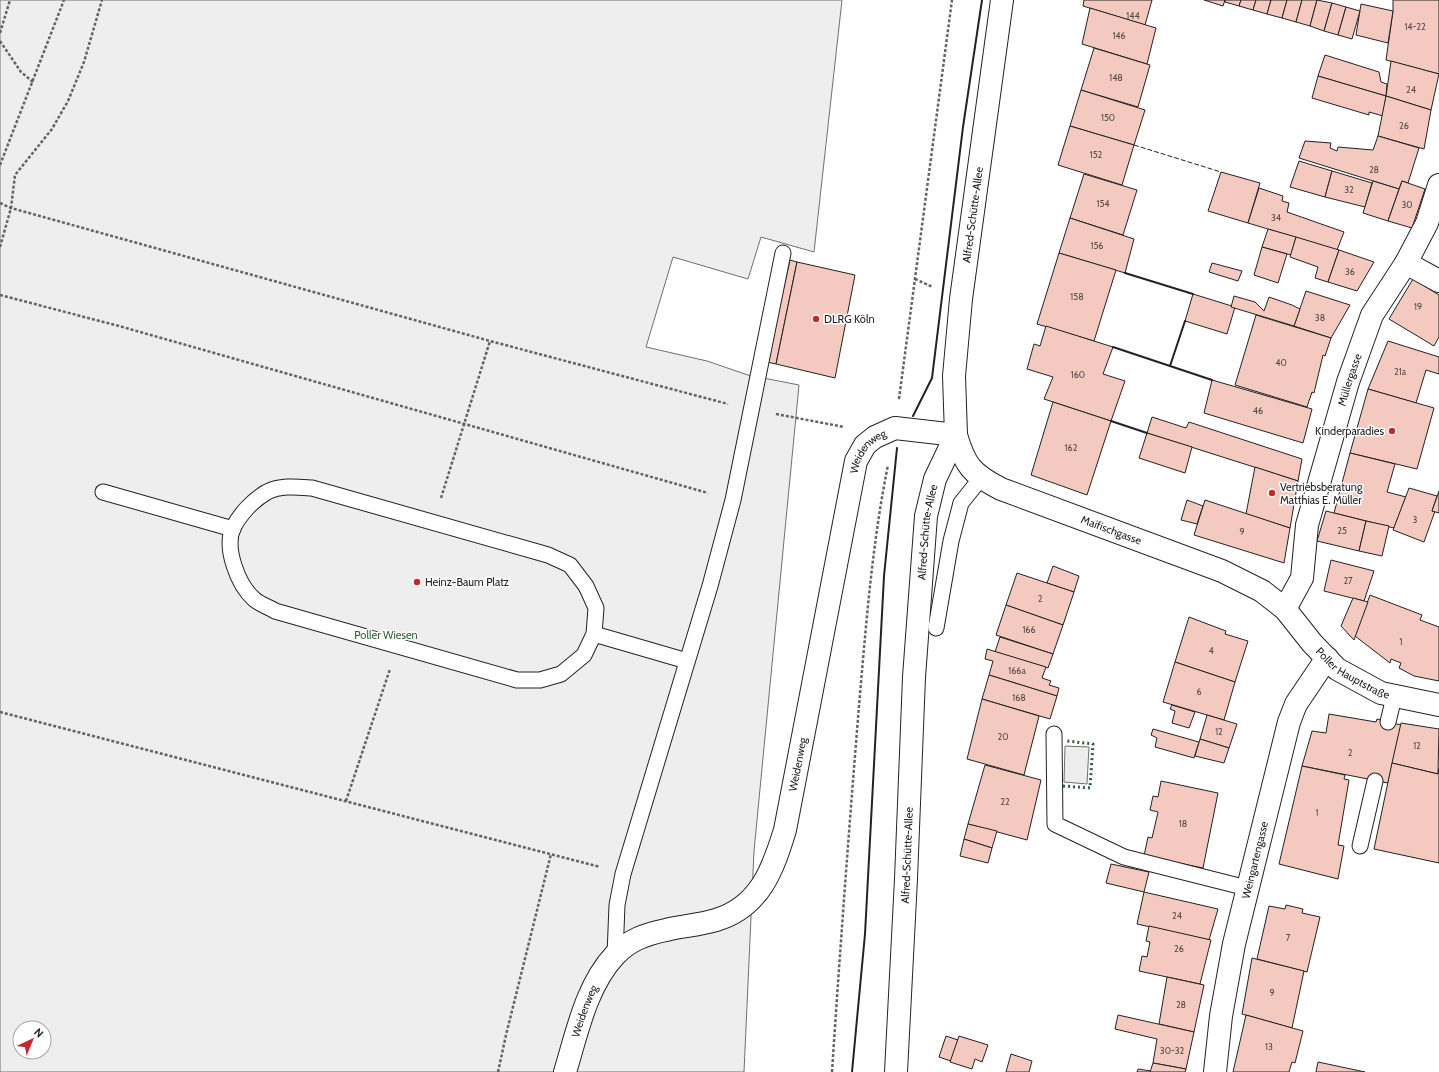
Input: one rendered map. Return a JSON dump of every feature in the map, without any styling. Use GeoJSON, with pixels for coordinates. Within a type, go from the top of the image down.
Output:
{"type":"FeatureCollection","features":[{"type":"Feature","properties":{"kind":"street","name":"Alfred-Schütte-Allee"},"geometry":{"type":"LineString","coordinates":[[896,1072],[914,678],[926,516],[935,479],[956,435],[954,376],[961,299],[1002,0]]}},
{"type":"Feature","properties":{"kind":"street","name":"Müllergasse"},"geometry":{"type":"LineString","coordinates":[[1285,609],[1302,578],[1307,525],[1348,382],[1372,316],[1406,263],[1427,223],[1439,185]]}},
{"type":"Feature","properties":{"kind":"street"},"geometry":{"type":"LineString","coordinates":[[1406,263],[1439,281]]}},
{"type":"Feature","properties":{"kind":"street","name":"Weidenweg"},"geometry":{"type":"LineString","coordinates":[[565,1072],[586,1006],[599,978],[615,955],[634,939],[652,933],[717,920],[742,908],[761,889],[774,865],[786,823],[856,461],[865,445],[875,437],[895,428],[956,435]]}},
{"type":"Feature","properties":{"kind":"street","name":"Maifischgasse"},"geometry":{"type":"LineString","coordinates":[[956,435],[961,453],[968,465],[981,478],[1001,489],[1222,571],[1262,591],[1285,609]]}},
{"type":"Feature","properties":{"kind":"street","name":"Poller Hauptstraße"},"geometry":{"type":"LineString","coordinates":[[1285,609],[1337,669],[1381,693],[1394,697],[1439,705]]}},
{"type":"Feature","properties":{"kind":"street","name":"Weingartengasse"},"geometry":{"type":"LineString","coordinates":[[1215,1072],[1220,1016],[1234,944],[1247,888],[1260,845],[1289,722],[1296,704],[1326,658]]}},
{"type":"Feature","properties":{"kind":"lane"},"geometry":{"type":"LineString","coordinates":[[615,955],[617,905],[623,874],[687,662],[733,500],[783,253]]}},
{"type":"Feature","properties":{"kind":"lane"},"geometry":{"type":"LineString","coordinates":[[936,628],[950,541],[960,503],[981,478]]}},
{"type":"Feature","properties":{"kind":"lane"},"geometry":{"type":"LineString","coordinates":[[290,486],[312,488],[434,522],[548,555],[570,565],[586,586],[596,608],[594,634],[584,655],[561,674],[540,680],[517,680],[275,610],[254,599],[238,579],[231,555],[233,529],[246,508],[267,492],[290,486]]}},
{"type":"Feature","properties":{"kind":"lane"},"geometry":{"type":"LineString","coordinates":[[103,492],[233,529]]}},
{"type":"Feature","properties":{"kind":"lane"},"geometry":{"type":"LineString","coordinates":[[594,634],[687,662]]}},
{"type":"Feature","properties":{"kind":"lane"},"geometry":{"type":"LineString","coordinates":[[1388,722],[1394,697]]}},
{"type":"Feature","properties":{"kind":"lane"},"geometry":{"type":"LineString","coordinates":[[1054,734],[1055,824],[1124,857],[1247,888]]}},
{"type":"Feature","properties":{"kind":"lane"},"geometry":{"type":"LineString","coordinates":[[1360,846],[1375,781]]}},
{"type":"Feature","properties":{"kind":"path"},"geometry":{"type":"LineString","coordinates":[[0,33],[10,0]]}},
{"type":"Feature","properties":{"kind":"path"},"geometry":{"type":"LineString","coordinates":[[0,165],[64,0]]}},
{"type":"Feature","properties":{"kind":"path"},"geometry":{"type":"LineString","coordinates":[[0,247],[11,208],[14,176],[52,129],[68,101],[84,62],[102,0]]}},
{"type":"Feature","properties":{"kind":"path"},"geometry":{"type":"LineString","coordinates":[[832,1072],[845,872],[864,656],[880,503],[895,428],[952,0]]}},
{"type":"Feature","properties":{"kind":"path"},"geometry":{"type":"LineString","coordinates":[[0,41],[21,72],[33,82]]}},
{"type":"Feature","properties":{"kind":"path"},"geometry":{"type":"LineString","coordinates":[[0,202],[11,208],[490,341],[752,410],[851,428]]}},
{"type":"Feature","properties":{"kind":"path"},"geometry":{"type":"LineString","coordinates":[[0,295],[126,328],[733,500]]}},
{"type":"Feature","properties":{"kind":"path"},"geometry":{"type":"LineString","coordinates":[[434,522],[490,341]]}},
{"type":"Feature","properties":{"kind":"path"},"geometry":{"type":"LineString","coordinates":[[346,801],[398,646]]}},
{"type":"Feature","properties":{"kind":"path"},"geometry":{"type":"LineString","coordinates":[[0,712],[551,854],[623,874]]}},
{"type":"Feature","properties":{"kind":"path"},"geometry":{"type":"LineString","coordinates":[[498,1072],[551,854]]}},
{"type":"Feature","properties":{"kind":"green space","name":"Poller Wiesen"},"geometry":{"type":"Polygon","coordinates":[[[0,0],[842,0],[814,252],[761,237],[748,279],[673,257],[646,347],[707,361],[748,375],[799,385],[754,851],[744,1072],[0,1072],[0,0]]]}},
{"type":"Feature","properties":{"kind":"shaded area"},"geometry":{"type":"Polygon","coordinates":[[[1065,746],[1089,747],[1087,784],[1064,782],[1065,746]]]}},
{"type":"Feature","properties":{"kind":"building"},"geometry":{"type":"Polygon","coordinates":[[[1084,0],[1152,0],[1145,25],[1083,6],[1084,0]]]}},
{"type":"Feature","properties":{"kind":"building"},"geometry":{"type":"Polygon","coordinates":[[[1204,0],[1225,0],[1223,6],[1204,0]]]}},
{"type":"Feature","properties":{"kind":"building"},"geometry":{"type":"Polygon","coordinates":[[[1225,0],[1241,0],[1239,6],[1225,2],[1225,0]]]}},
{"type":"Feature","properties":{"kind":"building"},"geometry":{"type":"Polygon","coordinates":[[[1241,0],[1256,0],[1253,10],[1239,6],[1241,0]]]}},
{"type":"Feature","properties":{"kind":"building"},"geometry":{"type":"Polygon","coordinates":[[[1256,0],[1271,0],[1267,14],[1253,10],[1256,0]]]}},
{"type":"Feature","properties":{"kind":"building"},"geometry":{"type":"Polygon","coordinates":[[[1271,0],[1287,0],[1282,18],[1267,14],[1271,0]]]}},
{"type":"Feature","properties":{"kind":"building"},"geometry":{"type":"Polygon","coordinates":[[[1287,0],[1302,0],[1296,22],[1282,18],[1287,0]]]}},
{"type":"Feature","properties":{"kind":"building"},"geometry":{"type":"Polygon","coordinates":[[[1302,0],[1317,0],[1310,26],[1296,22],[1302,0]]]}},
{"type":"Feature","properties":{"kind":"building"},"geometry":{"type":"Polygon","coordinates":[[[1317,0],[1332,3],[1324,31],[1310,26],[1317,0]]]}},
{"type":"Feature","properties":{"kind":"building"},"geometry":{"type":"Polygon","coordinates":[[[1393,0],[1439,0],[1439,74],[1386,60],[1393,11],[1393,0]]]}},
{"type":"Feature","properties":{"kind":"building"},"geometry":{"type":"Polygon","coordinates":[[[1332,3],[1346,7],[1338,35],[1324,31],[1332,3]]]}},
{"type":"Feature","properties":{"kind":"building"},"geometry":{"type":"Polygon","coordinates":[[[1361,4],[1393,11],[1388,43],[1356,35],[1361,4]]]}},
{"type":"Feature","properties":{"kind":"building"},"geometry":{"type":"Polygon","coordinates":[[[1346,7],[1360,11],[1352,39],[1338,35],[1346,7]]]}},
{"type":"Feature","properties":{"kind":"building"},"geometry":{"type":"Polygon","coordinates":[[[1090,8],[1156,28],[1147,64],[1082,44],[1090,8]]]}},
{"type":"Feature","properties":{"kind":"building"},"geometry":{"type":"Polygon","coordinates":[[[1094,48],[1150,65],[1138,107],[1081,90],[1094,48]]]}},
{"type":"Feature","properties":{"kind":"building"},"geometry":{"type":"Polygon","coordinates":[[[1325,55],[1379,72],[1381,82],[1387,84],[1386,96],[1318,76],[1325,55]]]}},
{"type":"Feature","properties":{"kind":"building"},"geometry":{"type":"Polygon","coordinates":[[[1391,61],[1439,74],[1431,110],[1386,96],[1391,61]]]}},
{"type":"Feature","properties":{"kind":"building"},"geometry":{"type":"Polygon","coordinates":[[[1318,76],[1386,96],[1383,116],[1369,112],[1369,115],[1312,98],[1318,76]]]}},
{"type":"Feature","properties":{"kind":"building"},"geometry":{"type":"Polygon","coordinates":[[[1081,90],[1145,110],[1134,145],[1070,126],[1081,90]]]}},
{"type":"Feature","properties":{"kind":"building"},"geometry":{"type":"Polygon","coordinates":[[[1386,96],[1431,110],[1424,149],[1378,136],[1386,96]]]}},
{"type":"Feature","properties":{"kind":"building"},"geometry":{"type":"Polygon","coordinates":[[[1070,126],[1134,145],[1122,185],[1058,165],[1070,126]]]}},
{"type":"Feature","properties":{"kind":"building"},"geometry":{"type":"Polygon","coordinates":[[[1378,136],[1419,148],[1408,183],[1402,181],[1399,189],[1299,158],[1305,141],[1331,143],[1330,148],[1337,151],[1338,147],[1373,150],[1378,136]]]}},
{"type":"Feature","properties":{"kind":"building"},"geometry":{"type":"Polygon","coordinates":[[[1299,161],[1332,171],[1325,197],[1290,187],[1299,161]]]}},
{"type":"Feature","properties":{"kind":"building"},"geometry":{"type":"Polygon","coordinates":[[[1332,171],[1372,183],[1365,207],[1325,197],[1332,171]]]}},
{"type":"Feature","properties":{"kind":"building"},"geometry":{"type":"Polygon","coordinates":[[[1221,172],[1260,183],[1248,223],[1208,211],[1221,172]]]}},
{"type":"Feature","properties":{"kind":"building"},"geometry":{"type":"Polygon","coordinates":[[[1084,174],[1137,190],[1123,235],[1070,218],[1084,174]]]}},
{"type":"Feature","properties":{"kind":"building"},"geometry":{"type":"Polygon","coordinates":[[[1373,181],[1399,189],[1388,221],[1363,213],[1373,181]]]}},
{"type":"Feature","properties":{"kind":"building"},"geometry":{"type":"Polygon","coordinates":[[[1402,181],[1425,189],[1412,228],[1388,221],[1402,181]]]}},
{"type":"Feature","properties":{"kind":"building"},"geometry":{"type":"Polygon","coordinates":[[[1259,188],[1283,196],[1282,201],[1289,203],[1287,212],[1344,232],[1337,250],[1248,223],[1259,188]]]}},
{"type":"Feature","properties":{"kind":"building"},"geometry":{"type":"Polygon","coordinates":[[[1070,218],[1134,239],[1125,273],[1059,253],[1070,218]]]}},
{"type":"Feature","properties":{"kind":"building"},"geometry":{"type":"Polygon","coordinates":[[[1268,229],[1296,237],[1291,255],[1262,247],[1268,229]]]}},
{"type":"Feature","properties":{"kind":"building"},"geometry":{"type":"Polygon","coordinates":[[[1296,237],[1339,250],[1328,282],[1315,278],[1318,267],[1290,257],[1296,237]]]}},
{"type":"Feature","properties":{"kind":"building"},"geometry":{"type":"Polygon","coordinates":[[[1262,247],[1287,254],[1278,283],[1254,275],[1262,247]]]}},
{"type":"Feature","properties":{"kind":"building"},"geometry":{"type":"Polygon","coordinates":[[[1339,250],[1374,262],[1357,291],[1328,282],[1339,250]]]}},
{"type":"Feature","properties":{"kind":"building"},"geometry":{"type":"Polygon","coordinates":[[[1059,253],[1116,270],[1094,341],[1037,324],[1059,253]]]}},
{"type":"Feature","properties":{"kind":"building"},"geometry":{"type":"Polygon","coordinates":[[[790,260],[797,262],[776,364],[767,362],[790,260]]]}},
{"type":"Feature","properties":{"kind":"building","name":"DLRG Köln"},"geometry":{"type":"Polygon","coordinates":[[[797,262],[855,275],[835,378],[776,364],[797,262]]]}},
{"type":"Feature","properties":{"kind":"building"},"geometry":{"type":"Polygon","coordinates":[[[1212,263],[1242,271],[1238,281],[1209,272],[1212,263]]]}},
{"type":"Feature","properties":{"kind":"building"},"geometry":{"type":"Polygon","coordinates":[[[1413,279],[1439,295],[1439,337],[1434,346],[1389,319],[1413,279]]]}},
{"type":"Feature","properties":{"kind":"building"},"geometry":{"type":"Polygon","coordinates":[[[1306,291],[1350,305],[1331,338],[1294,326],[1306,291]]]}},
{"type":"Feature","properties":{"kind":"building"},"geometry":{"type":"Polygon","coordinates":[[[1193,294],[1235,307],[1227,334],[1185,321],[1193,294]]]}},
{"type":"Feature","properties":{"kind":"building"},"geometry":{"type":"Polygon","coordinates":[[[1234,296],[1255,302],[1264,311],[1269,297],[1300,309],[1294,326],[1231,307],[1234,296]]]}},
{"type":"Feature","properties":{"kind":"building"},"geometry":{"type":"Polygon","coordinates":[[[1256,315],[1331,338],[1325,356],[1323,355],[1314,393],[1312,392],[1307,407],[1235,385],[1256,315]]]}},
{"type":"Feature","properties":{"kind":"building"},"geometry":{"type":"Polygon","coordinates":[[[1046,326],[1113,347],[1103,374],[1125,381],[1111,421],[1044,399],[1053,377],[1027,369],[1034,344],[1040,346],[1046,326]]]}},
{"type":"Feature","properties":{"kind":"building"},"geometry":{"type":"Polygon","coordinates":[[[1388,341],[1439,357],[1439,374],[1426,370],[1416,403],[1368,389],[1388,341]]]}},
{"type":"Feature","properties":{"kind":"building"},"geometry":{"type":"Polygon","coordinates":[[[1212,380],[1312,409],[1303,443],[1204,413],[1212,380]]]}},
{"type":"Feature","properties":{"kind":"building","name":"Kinderparadies"},"geometry":{"type":"Polygon","coordinates":[[[1368,389],[1434,408],[1417,469],[1350,453],[1368,389]]]}},
{"type":"Feature","properties":{"kind":"building"},"geometry":{"type":"Polygon","coordinates":[[[1053,402],[1111,421],[1087,495],[1031,475],[1053,402]]]}},
{"type":"Feature","properties":{"kind":"building"},"geometry":{"type":"Polygon","coordinates":[[[1152,417],[1186,428],[1189,422],[1302,459],[1298,481],[1147,433],[1152,417]]]}},
{"type":"Feature","properties":{"kind":"building"},"geometry":{"type":"Polygon","coordinates":[[[1147,433],[1192,447],[1185,473],[1139,458],[1147,433]]]}},
{"type":"Feature","properties":{"kind":"building"},"geometry":{"type":"Polygon","coordinates":[[[1350,453],[1395,464],[1387,492],[1406,497],[1394,528],[1334,513],[1350,453]]]}},
{"type":"Feature","properties":{"kind":"building"},"geometry":{"type":"Polygon","coordinates":[[[1255,467],[1298,481],[1290,528],[1246,514],[1255,467]]]}},
{"type":"Feature","properties":{"kind":"building"},"geometry":{"type":"Polygon","coordinates":[[[1409,488],[1437,496],[1432,511],[1435,511],[1424,542],[1393,530],[1409,488]]]}},
{"type":"Feature","properties":{"kind":"building"},"geometry":{"type":"Polygon","coordinates":[[[1439,491],[1439,513],[1432,511],[1439,491]]]}},
{"type":"Feature","properties":{"kind":"building"},"geometry":{"type":"Polygon","coordinates":[[[1187,500],[1203,506],[1197,524],[1181,520],[1187,500]]]}},
{"type":"Feature","properties":{"kind":"building"},"geometry":{"type":"Polygon","coordinates":[[[1205,500],[1290,528],[1284,563],[1194,535],[1205,500]]]}},
{"type":"Feature","properties":{"kind":"building"},"geometry":{"type":"Polygon","coordinates":[[[1326,511],[1366,521],[1359,551],[1317,541],[1326,511]]]}},
{"type":"Feature","properties":{"kind":"building"},"geometry":{"type":"Polygon","coordinates":[[[1366,521],[1389,526],[1382,556],[1359,551],[1366,521]]]}},
{"type":"Feature","properties":{"kind":"building"},"geometry":{"type":"Polygon","coordinates":[[[1331,560],[1374,571],[1364,601],[1324,591],[1331,560]]]}},
{"type":"Feature","properties":{"kind":"building"},"geometry":{"type":"Polygon","coordinates":[[[1053,566],[1079,576],[1074,592],[1047,583],[1053,566]]]}},
{"type":"Feature","properties":{"kind":"building"},"geometry":{"type":"Polygon","coordinates":[[[1017,573],[1074,592],[1063,625],[1006,605],[1017,573]]]}},
{"type":"Feature","properties":{"kind":"building"},"geometry":{"type":"Polygon","coordinates":[[[1370,595],[1422,615],[1420,620],[1439,627],[1439,681],[1414,676],[1399,668],[1401,663],[1391,659],[1390,663],[1355,636],[1370,595]]]}},
{"type":"Feature","properties":{"kind":"building"},"geometry":{"type":"Polygon","coordinates":[[[1353,598],[1368,602],[1354,640],[1341,626],[1353,598]]]}},
{"type":"Feature","properties":{"kind":"building"},"geometry":{"type":"Polygon","coordinates":[[[1006,605],[1063,625],[1053,654],[996,635],[1006,605]]]}},
{"type":"Feature","properties":{"kind":"building"},"geometry":{"type":"Polygon","coordinates":[[[1189,617],[1226,631],[1225,634],[1248,641],[1235,682],[1175,662],[1189,617]]]}},
{"type":"Feature","properties":{"kind":"building"},"geometry":{"type":"Polygon","coordinates":[[[1000,637],[1053,654],[1048,668],[995,652],[1000,637]]]}},
{"type":"Feature","properties":{"kind":"building"},"geometry":{"type":"Polygon","coordinates":[[[987,649],[1046,667],[1042,678],[1051,681],[1049,685],[1059,688],[1057,696],[989,675],[993,661],[985,659],[987,649]]]}},
{"type":"Feature","properties":{"kind":"building"},"geometry":{"type":"Polygon","coordinates":[[[1175,662],[1235,682],[1224,720],[1163,702],[1175,662]]]}},
{"type":"Feature","properties":{"kind":"building"},"geometry":{"type":"Polygon","coordinates":[[[989,675],[1057,696],[1050,719],[982,699],[989,675]]]}},
{"type":"Feature","properties":{"kind":"building"},"geometry":{"type":"Polygon","coordinates":[[[982,699],[1039,716],[1024,775],[967,759],[982,699]]]}},
{"type":"Feature","properties":{"kind":"building"},"geometry":{"type":"Polygon","coordinates":[[[1172,705],[1195,712],[1189,728],[1172,723],[1175,711],[1170,709],[1172,705]]]}},
{"type":"Feature","properties":{"kind":"building"},"geometry":{"type":"Polygon","coordinates":[[[1329,714],[1376,722],[1377,719],[1401,725],[1388,783],[1302,766],[1312,731],[1326,733],[1329,714]]]}},
{"type":"Feature","properties":{"kind":"building"},"geometry":{"type":"Polygon","coordinates":[[[1207,715],[1237,724],[1229,748],[1200,739],[1207,715]]]}},
{"type":"Feature","properties":{"kind":"building"},"geometry":{"type":"Polygon","coordinates":[[[1401,723],[1439,729],[1438,774],[1392,763],[1401,723]]]}},
{"type":"Feature","properties":{"kind":"building"},"geometry":{"type":"Polygon","coordinates":[[[1153,729],[1199,742],[1194,758],[1155,747],[1157,738],[1151,735],[1153,729]]]}},
{"type":"Feature","properties":{"kind":"building"},"geometry":{"type":"Polygon","coordinates":[[[1200,739],[1229,748],[1224,763],[1195,756],[1200,739]]]}},
{"type":"Feature","properties":{"kind":"building"},"geometry":{"type":"Polygon","coordinates":[[[1392,763],[1438,774],[1439,768],[1439,863],[1374,849],[1392,763]]]}},
{"type":"Feature","properties":{"kind":"building"},"geometry":{"type":"Polygon","coordinates":[[[985,765],[1041,780],[1027,840],[968,824],[985,765]]]}},
{"type":"Feature","properties":{"kind":"building"},"geometry":{"type":"Polygon","coordinates":[[[1302,766],[1345,775],[1344,779],[1349,780],[1338,845],[1344,846],[1338,879],[1279,864],[1302,766]]]}},
{"type":"Feature","properties":{"kind":"building"},"geometry":{"type":"Polygon","coordinates":[[[1161,781],[1218,793],[1203,868],[1144,856],[1148,837],[1152,838],[1158,812],[1150,810],[1153,796],[1158,797],[1161,781]]]}},
{"type":"Feature","properties":{"kind":"building"},"geometry":{"type":"Polygon","coordinates":[[[968,824],[997,831],[992,848],[964,839],[968,824]]]}},
{"type":"Feature","properties":{"kind":"building"},"geometry":{"type":"Polygon","coordinates":[[[964,839],[992,848],[988,863],[960,856],[964,839]]]}},
{"type":"Feature","properties":{"kind":"building"},"geometry":{"type":"Polygon","coordinates":[[[1111,864],[1149,872],[1144,892],[1106,883],[1111,864]]]}},
{"type":"Feature","properties":{"kind":"building"},"geometry":{"type":"Polygon","coordinates":[[[1144,892],[1218,909],[1209,940],[1137,924],[1144,892]]]}},
{"type":"Feature","properties":{"kind":"building"},"geometry":{"type":"Polygon","coordinates":[[[1286,905],[1303,909],[1302,913],[1320,917],[1307,972],[1257,959],[1269,906],[1285,909],[1286,905]]]}},
{"type":"Feature","properties":{"kind":"building"},"geometry":{"type":"Polygon","coordinates":[[[1149,926],[1211,940],[1200,984],[1139,971],[1142,956],[1147,957],[1150,942],[1146,941],[1149,926]]]}},
{"type":"Feature","properties":{"kind":"building"},"geometry":{"type":"Polygon","coordinates":[[[1252,958],[1304,971],[1292,1028],[1242,1014],[1252,958]]]}},
{"type":"Feature","properties":{"kind":"building"},"geometry":{"type":"Polygon","coordinates":[[[1167,977],[1204,985],[1194,1032],[1159,1024],[1167,977]]]}},
{"type":"Feature","properties":{"kind":"building"},"geometry":{"type":"Polygon","coordinates":[[[1118,1015],[1194,1032],[1186,1069],[1153,1063],[1157,1039],[1115,1029],[1118,1015]]]}},
{"type":"Feature","properties":{"kind":"building"},"geometry":{"type":"Polygon","coordinates":[[[1246,1015],[1303,1031],[1295,1063],[1292,1062],[1289,1072],[1233,1072],[1246,1015]]]}},
{"type":"Feature","properties":{"kind":"building"},"geometry":{"type":"Polygon","coordinates":[[[946,1036],[958,1040],[951,1061],[939,1057],[946,1036]]]}},
{"type":"Feature","properties":{"kind":"building"},"geometry":{"type":"Polygon","coordinates":[[[959,1036],[988,1045],[982,1062],[975,1059],[972,1069],[950,1062],[959,1036]]]}},
{"type":"Feature","properties":{"kind":"building"},"geometry":{"type":"Polygon","coordinates":[[[1011,1054],[1032,1061],[1029,1072],[1006,1072],[1011,1054]]]}},
{"type":"Feature","properties":{"kind":"building"},"geometry":{"type":"Polygon","coordinates":[[[1318,1062],[1365,1072],[1316,1072],[1318,1062]]]}},
{"type":"Feature","properties":{"kind":"building"},"geometry":{"type":"Polygon","coordinates":[[[1153,1063],[1186,1069],[1185,1072],[1150,1072],[1153,1063]]]}},
{"type":"Feature","properties":{"kind":"building"},"geometry":{"type":"Polygon","coordinates":[[[1138,1069],[1151,1071],[1137,1072],[1138,1069]]]}},
{"type":"Feature","properties":{"kind":"hedge"},"geometry":{"type":"LineString","coordinates":[[1063,786],[1090,788],[1093,744],[1067,741]]}},
{"type":"Feature","properties":{"kind":"fence"},"geometry":{"type":"LineString","coordinates":[[1134,145],[1221,172]]}},
{"type":"Feature","properties":{"kind":"wall"},"geometry":{"type":"LineString","coordinates":[[913,416],[932,378],[963,127],[982,0]]}},
{"type":"Feature","properties":{"kind":"wall"},"geometry":{"type":"LineString","coordinates":[[1125,273],[1193,294]]}},
{"type":"Feature","properties":{"kind":"wall"},"geometry":{"type":"LineString","coordinates":[[1185,321],[1170,366],[1212,380]]}},
{"type":"Feature","properties":{"kind":"wall"},"geometry":{"type":"LineString","coordinates":[[1113,347],[1170,366]]}},
{"type":"Feature","properties":{"kind":"wall"},"geometry":{"type":"LineString","coordinates":[[1111,421],[1147,433]]}},
{"type":"Feature","properties":{"kind":"wall"},"geometry":{"type":"LineString","coordinates":[[852,1072],[865,934],[884,576],[897,448]]}},
{"type":"Feature","properties":{"kind":"place","name":"DLRG Köln"},"geometry":{"type":"Point","coordinates":[816,319]}},
{"type":"Feature","properties":{"kind":"place","name":"Kinderparadies"},"geometry":{"type":"Point","coordinates":[1392,431]}},
{"type":"Feature","properties":{"kind":"place","name":"Vertriebsberatung Matthias E. Müller"},"geometry":{"type":"Point","coordinates":[1272,493]}},
{"type":"Feature","properties":{"kind":"place","name":"Heinz-Baum Platz"},"geometry":{"type":"Point","coordinates":[417,582]}}]}
